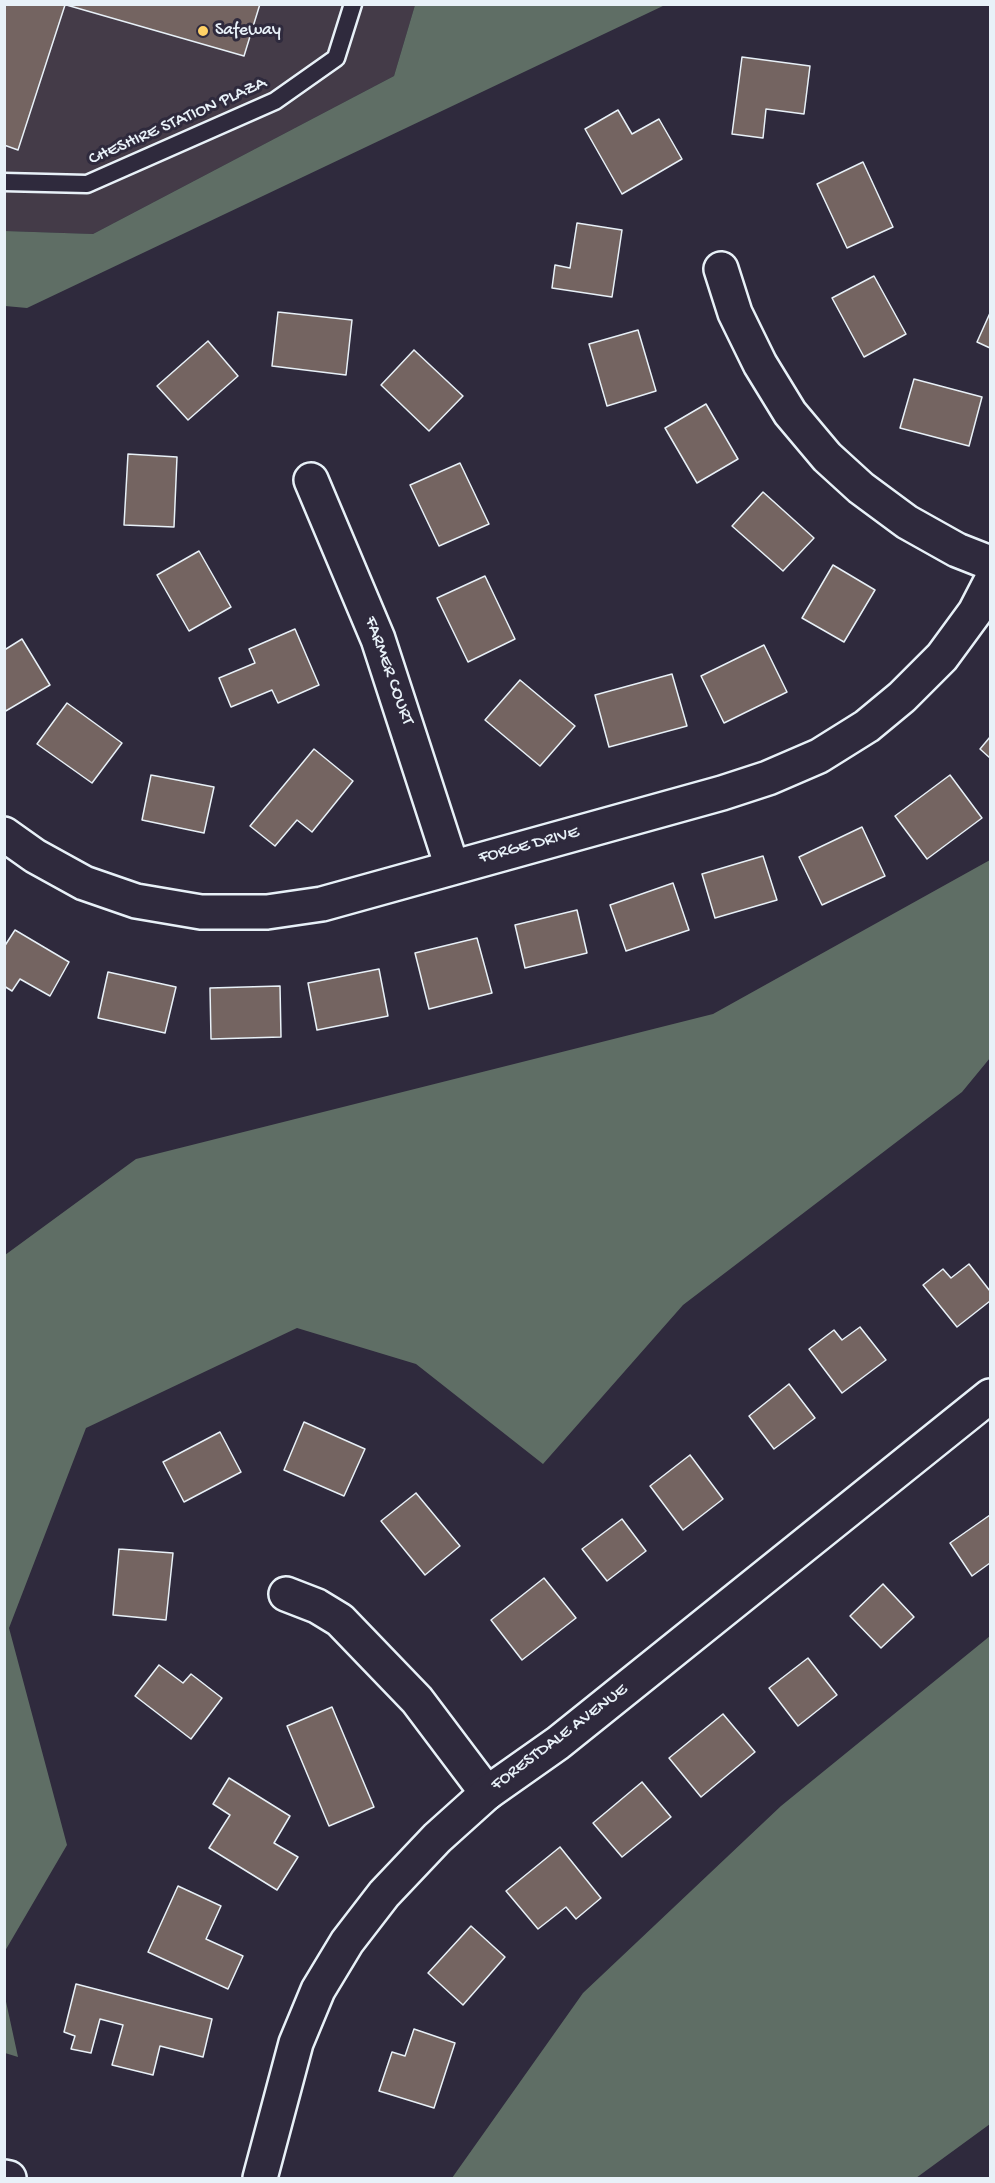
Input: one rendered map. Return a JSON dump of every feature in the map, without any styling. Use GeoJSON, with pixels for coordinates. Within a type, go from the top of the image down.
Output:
{"type":"FeatureCollection","features":[{"type":"Feature","properties":{"kind":"street"},"geometry":{"type":"LineString","coordinates":[[721,269],[735,313],[760,364],[790,413],[827,457],[861,488],[907,522],[957,550],[990,563]]}},
{"type":"Feature","properties":{"kind":"street","name":"FARMER COURT"},"geometry":{"type":"LineString","coordinates":[[311,480],[378,639],[452,867]]}},
{"type":"Feature","properties":{"kind":"street","name":"FORGE DRIVE"},"geometry":{"type":"LineString","coordinates":[[4,834],[35,856],[84,883],[136,901],[201,912],[267,912],[322,904],[722,793],[768,778],[819,756],[867,726],[902,698],[942,657],[975,612],[990,583]]}},
{"type":"Feature","properties":{"kind":"street","name":"FORESTDALE AVENUE"},"geometry":{"type":"LineString","coordinates":[[260,2178],[296,2043],[323,1981],[347,1941],[384,1894],[436,1838],[487,1793],[558,1743],[990,1396]]}},
{"type":"Feature","properties":{"kind":"street"},"geometry":{"type":"LineString","coordinates":[[286,1594],[317,1606],[340,1620],[417,1700],[487,1793]]}},
{"type":"Feature","properties":{"kind":"street"},"geometry":{"type":"LineString","coordinates":[[4,2177],[9,2178]]}},
{"type":"Feature","properties":{"kind":"lane","name":"CHESHIRE STATION PLAZA"},"geometry":{"type":"LineString","coordinates":[[4,182],[87,184],[275,101],[336,58],[353,4]]}},
{"type":"Feature","properties":{"kind":"shaded area"},"geometry":{"type":"Polygon","coordinates":[[[5,5],[415,5],[394,76],[93,234],[5,231],[5,5]]]}},
{"type":"Feature","properties":{"kind":"green space"},"geometry":{"type":"Polygon","coordinates":[[[415,5],[665,5],[27,308],[5,306],[5,231],[93,234],[394,76],[415,5]]]}},
{"type":"Feature","properties":{"kind":"green space"},"geometry":{"type":"Polygon","coordinates":[[[990,860],[990,1058],[962,1092],[683,1305],[543,1464],[416,1364],[297,1328],[86,1428],[9,1628],[67,1845],[5,1951],[5,1255],[136,1159],[713,1014],[990,860]]]}},
{"type":"Feature","properties":{"kind":"green space"},"geometry":{"type":"Polygon","coordinates":[[[990,1636],[990,2124],[916,2178],[452,2178],[583,1993],[781,1806],[990,1636]]]}},
{"type":"Feature","properties":{"kind":"green space"},"geometry":{"type":"Polygon","coordinates":[[[5,1997],[18,2057],[5,2053],[5,1997]]]}},
{"type":"Feature","properties":{"kind":"building"},"geometry":{"type":"Polygon","coordinates":[[[4,4],[65,5],[18,150],[4,145],[4,4]]]}},
{"type":"Feature","properties":{"kind":"building","name":"Safeway"},"geometry":{"type":"Polygon","coordinates":[[[63,4],[260,4],[244,56],[63,4]]]}},
{"type":"Feature","properties":{"kind":"building"},"geometry":{"type":"Polygon","coordinates":[[[742,57],[810,66],[804,114],[766,109],[763,138],[732,134],[742,57]]]}},
{"type":"Feature","properties":{"kind":"building"},"geometry":{"type":"Polygon","coordinates":[[[618,110],[632,134],[659,119],[682,159],[622,194],[585,129],[618,110]]]}},
{"type":"Feature","properties":{"kind":"building"},"geometry":{"type":"Polygon","coordinates":[[[863,162],[893,227],[847,248],[817,184],[863,162]]]}},
{"type":"Feature","properties":{"kind":"building"},"geometry":{"type":"Polygon","coordinates":[[[577,223],[622,230],[612,297],[552,288],[555,265],[570,268],[577,223]]]}},
{"type":"Feature","properties":{"kind":"building"},"geometry":{"type":"Polygon","coordinates":[[[874,276],[906,334],[864,357],[832,298],[874,276]]]}},
{"type":"Feature","properties":{"kind":"building"},"geometry":{"type":"Polygon","coordinates":[[[278,312],[352,320],[346,375],[272,366],[278,312]]]}},
{"type":"Feature","properties":{"kind":"building"},"geometry":{"type":"Polygon","coordinates":[[[990,313],[990,348],[977,342],[990,313]]]}},
{"type":"Feature","properties":{"kind":"building"},"geometry":{"type":"Polygon","coordinates":[[[638,330],[656,391],[607,406],[589,344],[638,330]]]}},
{"type":"Feature","properties":{"kind":"building"},"geometry":{"type":"Polygon","coordinates":[[[208,341],[238,376],[188,420],[157,386],[208,341]]]}},
{"type":"Feature","properties":{"kind":"building"},"geometry":{"type":"Polygon","coordinates":[[[414,350],[463,396],[429,431],[381,385],[414,350]]]}},
{"type":"Feature","properties":{"kind":"building"},"geometry":{"type":"Polygon","coordinates":[[[914,379],[982,397],[969,446],[900,428],[914,379]]]}},
{"type":"Feature","properties":{"kind":"building"},"geometry":{"type":"Polygon","coordinates":[[[706,404],[738,459],[697,483],[665,428],[706,404]]]}},
{"type":"Feature","properties":{"kind":"building"},"geometry":{"type":"Polygon","coordinates":[[[128,454],[177,457],[174,527],[124,525],[128,454]]]}},
{"type":"Feature","properties":{"kind":"building"},"geometry":{"type":"Polygon","coordinates":[[[460,463],[489,524],[439,546],[410,485],[460,463]]]}},
{"type":"Feature","properties":{"kind":"building"},"geometry":{"type":"Polygon","coordinates":[[[763,492],[814,538],[783,571],[732,526],[763,492]]]}},
{"type":"Feature","properties":{"kind":"building"},"geometry":{"type":"Polygon","coordinates":[[[199,551],[231,607],[189,631],[157,575],[199,551]]]}},
{"type":"Feature","properties":{"kind":"building"},"geometry":{"type":"Polygon","coordinates":[[[833,565],[875,590],[844,642],[802,618],[833,565]]]}},
{"type":"Feature","properties":{"kind":"building"},"geometry":{"type":"Polygon","coordinates":[[[485,576],[515,639],[468,662],[437,598],[485,576]]]}},
{"type":"Feature","properties":{"kind":"building"},"geometry":{"type":"Polygon","coordinates":[[[295,629],[319,685],[278,703],[272,690],[231,707],[219,678],[255,663],[249,649],[295,629]]]}},
{"type":"Feature","properties":{"kind":"building"},"geometry":{"type":"Polygon","coordinates":[[[22,639],[50,685],[4,712],[4,647],[6,649],[22,639]]]}},
{"type":"Feature","properties":{"kind":"building"},"geometry":{"type":"Polygon","coordinates":[[[764,645],[787,692],[724,723],[701,676],[764,645]]]}},
{"type":"Feature","properties":{"kind":"building"},"geometry":{"type":"Polygon","coordinates":[[[672,674],[687,726],[609,747],[595,695],[672,674]]]}},
{"type":"Feature","properties":{"kind":"building"},"geometry":{"type":"Polygon","coordinates":[[[520,680],[575,726],[540,766],[485,720],[520,680]]]}},
{"type":"Feature","properties":{"kind":"building"},"geometry":{"type":"Polygon","coordinates":[[[67,703],[122,743],[92,783],[37,744],[67,703]]]}},
{"type":"Feature","properties":{"kind":"building"},"geometry":{"type":"Polygon","coordinates":[[[990,737],[990,758],[980,749],[990,737]]]}},
{"type":"Feature","properties":{"kind":"building"},"geometry":{"type":"Polygon","coordinates":[[[314,749],[353,781],[312,832],[297,820],[275,846],[250,826],[314,749]]]}},
{"type":"Feature","properties":{"kind":"building"},"geometry":{"type":"Polygon","coordinates":[[[151,775],[214,787],[204,833],[142,820],[151,775]]]}},
{"type":"Feature","properties":{"kind":"building"},"geometry":{"type":"Polygon","coordinates":[[[950,775],[982,818],[927,859],[895,816],[950,775]]]}},
{"type":"Feature","properties":{"kind":"building"},"geometry":{"type":"Polygon","coordinates":[[[862,827],[885,876],[822,905],[799,857],[862,827]]]}},
{"type":"Feature","properties":{"kind":"building"},"geometry":{"type":"Polygon","coordinates":[[[763,856],[777,900],[715,918],[702,874],[763,856]]]}},
{"type":"Feature","properties":{"kind":"building"},"geometry":{"type":"Polygon","coordinates":[[[673,883],[689,930],[626,951],[610,905],[673,883]]]}},
{"type":"Feature","properties":{"kind":"building"},"geometry":{"type":"Polygon","coordinates":[[[577,910],[587,953],[525,968],[515,925],[577,910]]]}},
{"type":"Feature","properties":{"kind":"building"},"geometry":{"type":"Polygon","coordinates":[[[15,930],[69,962],[50,996],[20,979],[12,991],[4,986],[4,947],[15,930]]]}},
{"type":"Feature","properties":{"kind":"building"},"geometry":{"type":"Polygon","coordinates":[[[477,938],[492,993],[429,1009],[415,953],[477,938]]]}},
{"type":"Feature","properties":{"kind":"building"},"geometry":{"type":"Polygon","coordinates":[[[379,969],[388,1016],[317,1030],[308,983],[379,969]]]}},
{"type":"Feature","properties":{"kind":"building"},"geometry":{"type":"Polygon","coordinates":[[[108,972],[176,987],[165,1033],[98,1018],[108,972]]]}},
{"type":"Feature","properties":{"kind":"building"},"geometry":{"type":"Polygon","coordinates":[[[280,986],[281,1037],[211,1039],[210,988],[280,986]]]}},
{"type":"Feature","properties":{"kind":"building"},"geometry":{"type":"Polygon","coordinates":[[[969,1264],[990,1291],[990,1301],[957,1327],[923,1285],[943,1269],[951,1278],[969,1264]]]}},
{"type":"Feature","properties":{"kind":"building"},"geometry":{"type":"Polygon","coordinates":[[[860,1327],[886,1360],[842,1393],[809,1349],[834,1330],[842,1340],[860,1327]]]}},
{"type":"Feature","properties":{"kind":"building"},"geometry":{"type":"Polygon","coordinates":[[[789,1384],[815,1418],[774,1449],[749,1416],[789,1384]]]}},
{"type":"Feature","properties":{"kind":"building"},"geometry":{"type":"Polygon","coordinates":[[[304,1422],[365,1449],[344,1496],[284,1470],[304,1422]]]}},
{"type":"Feature","properties":{"kind":"building"},"geometry":{"type":"Polygon","coordinates":[[[220,1432],[241,1472],[184,1502],[163,1462],[220,1432]]]}},
{"type":"Feature","properties":{"kind":"building"},"geometry":{"type":"Polygon","coordinates":[[[690,1455],[723,1499],[683,1530],[650,1486],[690,1455]]]}},
{"type":"Feature","properties":{"kind":"building"},"geometry":{"type":"Polygon","coordinates":[[[416,1493],[460,1546],[425,1575],[381,1521],[416,1493]]]}},
{"type":"Feature","properties":{"kind":"building"},"geometry":{"type":"Polygon","coordinates":[[[990,1515],[990,1563],[972,1576],[950,1543],[990,1515]]]}},
{"type":"Feature","properties":{"kind":"building"},"geometry":{"type":"Polygon","coordinates":[[[622,1519],[646,1551],[607,1581],[582,1549],[622,1519]]]}},
{"type":"Feature","properties":{"kind":"building"},"geometry":{"type":"Polygon","coordinates":[[[119,1549],[173,1553],[166,1620],[113,1615],[119,1549]]]}},
{"type":"Feature","properties":{"kind":"building"},"geometry":{"type":"Polygon","coordinates":[[[544,1578],[576,1618],[522,1660],[491,1620],[544,1578]]]}},
{"type":"Feature","properties":{"kind":"building"},"geometry":{"type":"Polygon","coordinates":[[[883,1584],[914,1617],[881,1648],[850,1616],[883,1584]]]}},
{"type":"Feature","properties":{"kind":"building"},"geometry":{"type":"Polygon","coordinates":[[[808,1658],[837,1695],[798,1726],[769,1688],[808,1658]]]}},
{"type":"Feature","properties":{"kind":"building"},"geometry":{"type":"Polygon","coordinates":[[[159,1665],[183,1683],[191,1674],[222,1698],[191,1739],[135,1696],[159,1665]]]}},
{"type":"Feature","properties":{"kind":"building"},"geometry":{"type":"Polygon","coordinates":[[[332,1707],[374,1807],[329,1826],[287,1726],[332,1707]]]}},
{"type":"Feature","properties":{"kind":"building"},"geometry":{"type":"Polygon","coordinates":[[[723,1714],[755,1752],[701,1797],[669,1758],[723,1714]]]}},
{"type":"Feature","properties":{"kind":"building"},"geometry":{"type":"Polygon","coordinates":[[[229,1778],[290,1816],[274,1843],[298,1857],[277,1890],[209,1848],[230,1815],[213,1804],[229,1778]]]}},
{"type":"Feature","properties":{"kind":"building"},"geometry":{"type":"Polygon","coordinates":[[[642,1782],[671,1817],[622,1857],[593,1823],[642,1782]]]}},
{"type":"Feature","properties":{"kind":"building"},"geometry":{"type":"Polygon","coordinates":[[[560,1847],[601,1898],[576,1919],[566,1907],[538,1929],[506,1891],[560,1847]]]}},
{"type":"Feature","properties":{"kind":"building"},"geometry":{"type":"Polygon","coordinates":[[[178,1886],[221,1906],[206,1939],[243,1956],[228,1989],[148,1952],[178,1886]]]}},
{"type":"Feature","properties":{"kind":"building"},"geometry":{"type":"Polygon","coordinates":[[[471,1926],[505,1957],[463,2005],[428,1973],[471,1926]]]}},
{"type":"Feature","properties":{"kind":"building"},"geometry":{"type":"Polygon","coordinates":[[[76,1984],[212,2019],[203,2057],[160,2046],[153,2075],[112,2065],[123,2025],[100,2019],[91,2053],[71,2049],[75,2036],[64,2032],[76,1984]]]}},
{"type":"Feature","properties":{"kind":"building"},"geometry":{"type":"Polygon","coordinates":[[[414,2029],[455,2043],[434,2108],[379,2091],[392,2052],[405,2056],[414,2029]]]}},
{"type":"Feature","properties":{"kind":"place","name":"Safeway"},"geometry":{"type":"Point","coordinates":[203,31]}}]}
